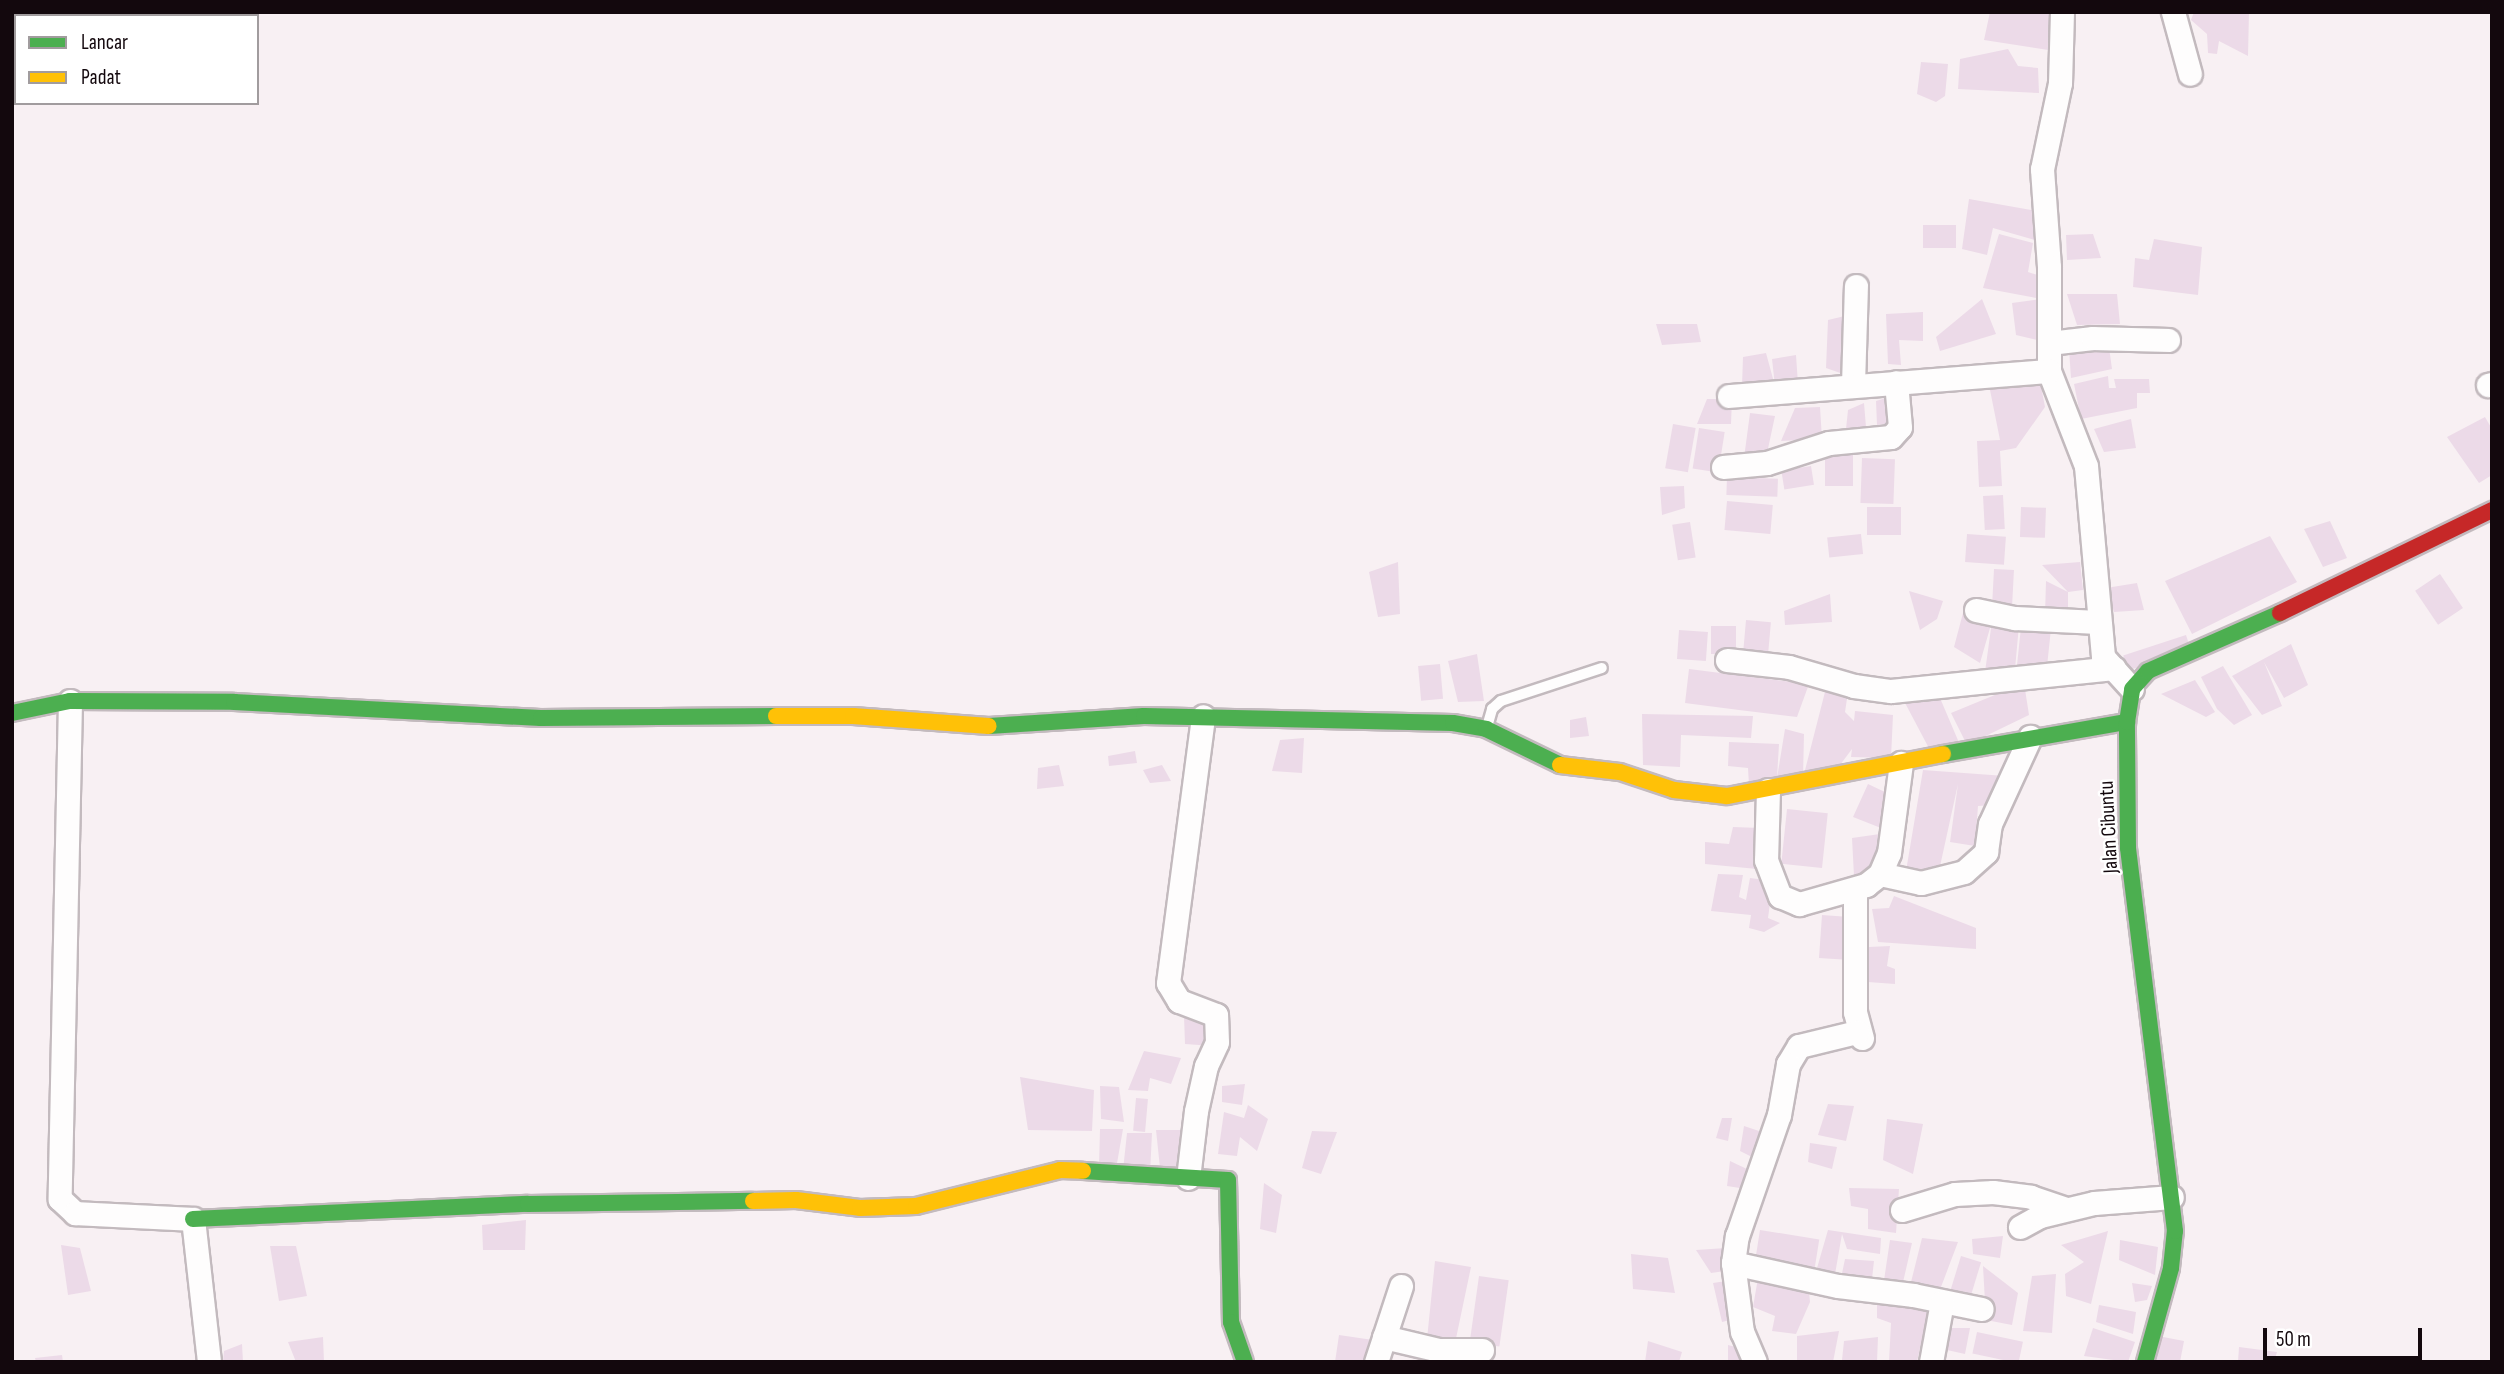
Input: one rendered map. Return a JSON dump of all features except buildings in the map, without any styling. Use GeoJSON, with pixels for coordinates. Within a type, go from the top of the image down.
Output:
{"type":"FeatureCollection","features":[{"type":"Feature","properties":{"kind":"street"},"geometry":{"type":"LineString","coordinates":[[2062,12],[2060,83],[2042,169],[2049,371],[2086,466],[2098,622],[2104,657],[2132,689],[2148,671],[2197,653],[2492,510]]}},
{"type":"Feature","properties":{"kind":"street"},"geometry":{"type":"LineString","coordinates":[[2173,12],[2190,74]]}},
{"type":"Feature","properties":{"kind":"street"},"geometry":{"type":"LineString","coordinates":[[1853,385],[1857,286]]}},
{"type":"Feature","properties":{"kind":"street"},"geometry":{"type":"LineString","coordinates":[[2049,343],[2093,338],[2168,340]]}},
{"type":"Feature","properties":{"kind":"street"},"geometry":{"type":"LineString","coordinates":[[1729,396],[2049,371]]}},
{"type":"Feature","properties":{"kind":"street"},"geometry":{"type":"LineString","coordinates":[[1723,467],[1767,463],[1829,443],[1891,437],[1900,427],[1896,382]]}},
{"type":"Feature","properties":{"kind":"street"},"geometry":{"type":"LineString","coordinates":[[1976,610],[2015,618],[2098,622]]}},
{"type":"Feature","properties":{"kind":"street"},"geometry":{"type":"LineString","coordinates":[[1727,660],[1789,667],[1854,686],[1891,691],[2114,668]]}},
{"type":"Feature","properties":{"kind":"street","name":"Jalan Cibuntu"},"geometry":{"type":"LineString","coordinates":[[2132,689],[2127,722],[2128,848],[2172,1197],[2174,1250],[2144,1362]]}},
{"type":"Feature","properties":{"kind":"street"},"geometry":{"type":"LineString","coordinates":[[12,713],[70,701],[234,702],[541,718],[853,716],[965,727],[1203,716],[1453,723],[1486,729],[1563,766],[1619,772],[1705,795],[1768,790],[2030,737],[2127,722]]}},
{"type":"Feature","properties":{"kind":"street"},"geometry":{"type":"LineString","coordinates":[[70,701],[60,1199],[75,1213],[193,1219],[568,1203],[796,1199],[860,1208],[916,1206],[1060,1170],[1228,1180],[1234,1275],[1230,1311],[1245,1362]]}},
{"type":"Feature","properties":{"kind":"street"},"geometry":{"type":"LineString","coordinates":[[1188,1178],[1201,1088],[1217,1042],[1216,1015],[1179,1001],[1172,995],[1168,983],[1203,716]]}},
{"type":"Feature","properties":{"kind":"street"},"geometry":{"type":"LineString","coordinates":[[1880,874],[1921,883],[1964,872],[1986,852],[1990,824],[2030,737]]}},
{"type":"Feature","properties":{"kind":"street"},"geometry":{"type":"LineString","coordinates":[[1768,790],[1766,860],[1780,896],[1799,904],[1854,889],[1880,874],[1889,853],[1901,763]]}},
{"type":"Feature","properties":{"kind":"street"},"geometry":{"type":"LineString","coordinates":[[1755,1362],[1742,1332],[1733,1263],[1737,1236],[1779,1115],[1788,1064],[1799,1046],[1858,1027],[1854,889]]}},
{"type":"Feature","properties":{"kind":"street"},"geometry":{"type":"LineString","coordinates":[[1902,1210],[1955,1194],[1993,1192],[2031,1197],[2065,1209]]}},
{"type":"Feature","properties":{"kind":"street"},"geometry":{"type":"LineString","coordinates":[[2020,1227],[2065,1209],[2172,1197]]}},
{"type":"Feature","properties":{"kind":"street"},"geometry":{"type":"LineString","coordinates":[[193,1219],[209,1362]]}},
{"type":"Feature","properties":{"kind":"street"},"geometry":{"type":"LineString","coordinates":[[1733,1263],[1838,1286],[1982,1309]]}},
{"type":"Feature","properties":{"kind":"street"},"geometry":{"type":"LineString","coordinates":[[1376,1362],[1401,1286]]}},
{"type":"Feature","properties":{"kind":"street"},"geometry":{"type":"LineString","coordinates":[[1931,1362],[1942,1302]]}},
{"type":"Feature","properties":{"kind":"street"},"geometry":{"type":"LineString","coordinates":[[1384,1337],[1439,1350],[1482,1350]]}},
{"type":"Feature","properties":{"kind":"lane"},"geometry":{"type":"LineString","coordinates":[[1486,729],[1492,709],[1501,701],[1602,668]]}},
{"type":"Feature","properties":{"kind":"traffic: fast"},"geometry":{"type":"LineString","coordinates":[[2145,1362],[2171,1268],[2175,1231],[2128,848],[2127,722],[2132,689],[2148,671],[2280,613]]}},
{"type":"Feature","properties":{"kind":"traffic: fast"},"geometry":{"type":"LineString","coordinates":[[12,713],[70,701],[234,702],[541,718],[776,716]]}},
{"type":"Feature","properties":{"kind":"traffic: fast"},"geometry":{"type":"LineString","coordinates":[[989,726],[1144,716],[1453,723],[1486,729],[1560,765]]}},
{"type":"Feature","properties":{"kind":"traffic: fast"},"geometry":{"type":"LineString","coordinates":[[1943,754],[2127,722]]}},
{"type":"Feature","properties":{"kind":"traffic: fast"},"geometry":{"type":"LineString","coordinates":[[1083,1171],[1228,1180],[1231,1322],[1245,1362]]}},
{"type":"Feature","properties":{"kind":"traffic: fast"},"geometry":{"type":"LineString","coordinates":[[193,1219],[528,1204],[753,1201]]}},
{"type":"Feature","properties":{"kind":"traffic: slow"},"geometry":{"type":"LineString","coordinates":[[776,716],[853,716],[989,726]]}},
{"type":"Feature","properties":{"kind":"traffic: slow"},"geometry":{"type":"LineString","coordinates":[[1560,765],[1620,772],[1674,790],[1727,796],[1943,754]]}},
{"type":"Feature","properties":{"kind":"traffic: slow"},"geometry":{"type":"LineString","coordinates":[[753,1201],[796,1200],[860,1208],[916,1206],[1060,1170],[1083,1171]]}},
{"type":"Feature","properties":{"kind":"traffic: jam"},"geometry":{"type":"LineString","coordinates":[[2280,613],[2492,510]]}}]}
